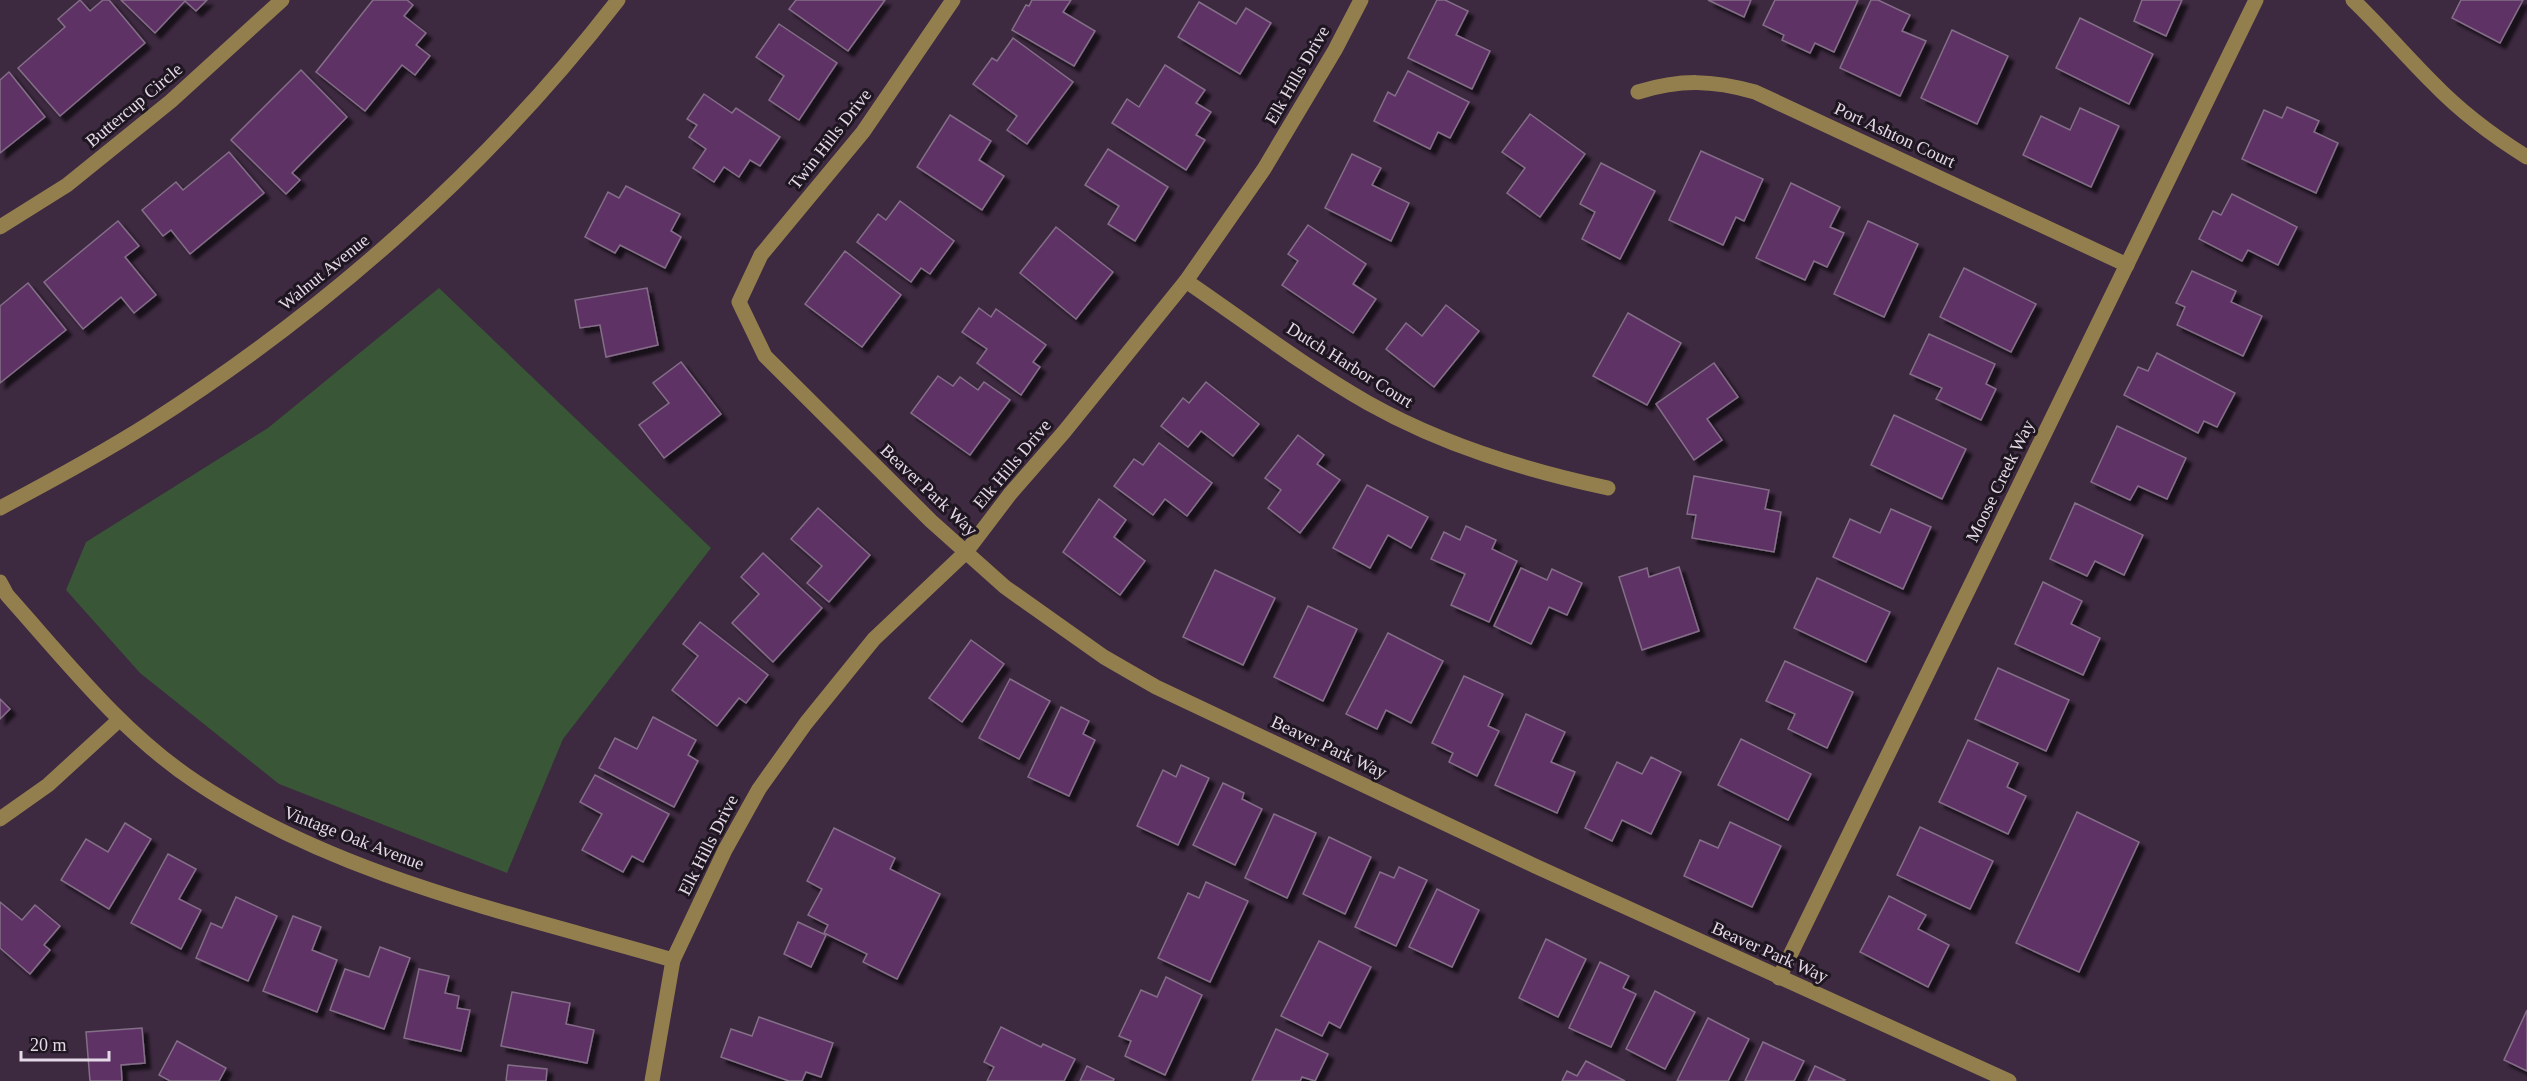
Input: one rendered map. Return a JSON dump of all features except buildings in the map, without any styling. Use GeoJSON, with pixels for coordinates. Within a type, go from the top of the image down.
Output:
{"type":"FeatureCollection","features":[{"type":"Feature","properties":{"kind":"street","name":"Buttercup Circle"},"geometry":{"type":"LineString","coordinates":[[0,227],[67,185],[171,101],[282,0]]}},
{"type":"Feature","properties":{"kind":"street","name":"Walnut Avenue"},"geometry":{"type":"LineString","coordinates":[[0,508],[65,474],[149,424],[230,369],[309,310],[384,248],[479,159],[546,87],[618,0]]}},
{"type":"Feature","properties":{"kind":"street","name":"Twin Hills Drive"},"geometry":{"type":"LineString","coordinates":[[739,302],[762,255],[863,132],[953,0]]}},
{"type":"Feature","properties":{"kind":"street","name":"Elk Hills Drive"},"geometry":{"type":"LineString","coordinates":[[652,1081],[673,960],[725,850],[759,789],[806,723],[874,639],[966,552],[1010,494],[1064,432],[1186,281],[1264,169],[1335,50],[1361,0]]}},
{"type":"Feature","properties":{"kind":"street","name":"Moose Creek Way"},"geometry":{"type":"LineString","coordinates":[[1779,978],[2256,0]]}},
{"type":"Feature","properties":{"kind":"street"},"geometry":{"type":"LineString","coordinates":[[2353,0],[2466,114],[2495,137],[2527,157]]}},
{"type":"Feature","properties":{"kind":"street","name":"Port Ashton Court"},"geometry":{"type":"LineString","coordinates":[[1638,92],[1664,84],[1696,81],[1726,84],[1755,92],[2127,265]]}},
{"type":"Feature","properties":{"kind":"street","name":"Dutch Harbor Court"},"geometry":{"type":"LineString","coordinates":[[1186,281],[1323,374],[1415,427],[1498,459],[1553,476],[1608,488]]}},
{"type":"Feature","properties":{"kind":"street","name":"Beaver Park Way"},"geometry":{"type":"LineString","coordinates":[[739,302],[765,356],[860,453],[1005,587],[1104,657],[1156,687],[1779,978],[2009,1081]]}},
{"type":"Feature","properties":{"kind":"street","name":"Vintage Oak Avenue"},"geometry":{"type":"LineString","coordinates":[[0,582],[7,595],[119,720],[195,782],[280,832],[378,871],[480,904],[673,960]]}},
{"type":"Feature","properties":{"kind":"street"},"geometry":{"type":"LineString","coordinates":[[0,819],[48,785],[119,720]]}},
{"type":"Feature","properties":{"kind":"green space"},"geometry":{"type":"Polygon","coordinates":[[[439,288],[711,548],[563,739],[507,873],[279,784],[140,673],[66,590],[86,542],[268,428],[439,288]]]}}]}
